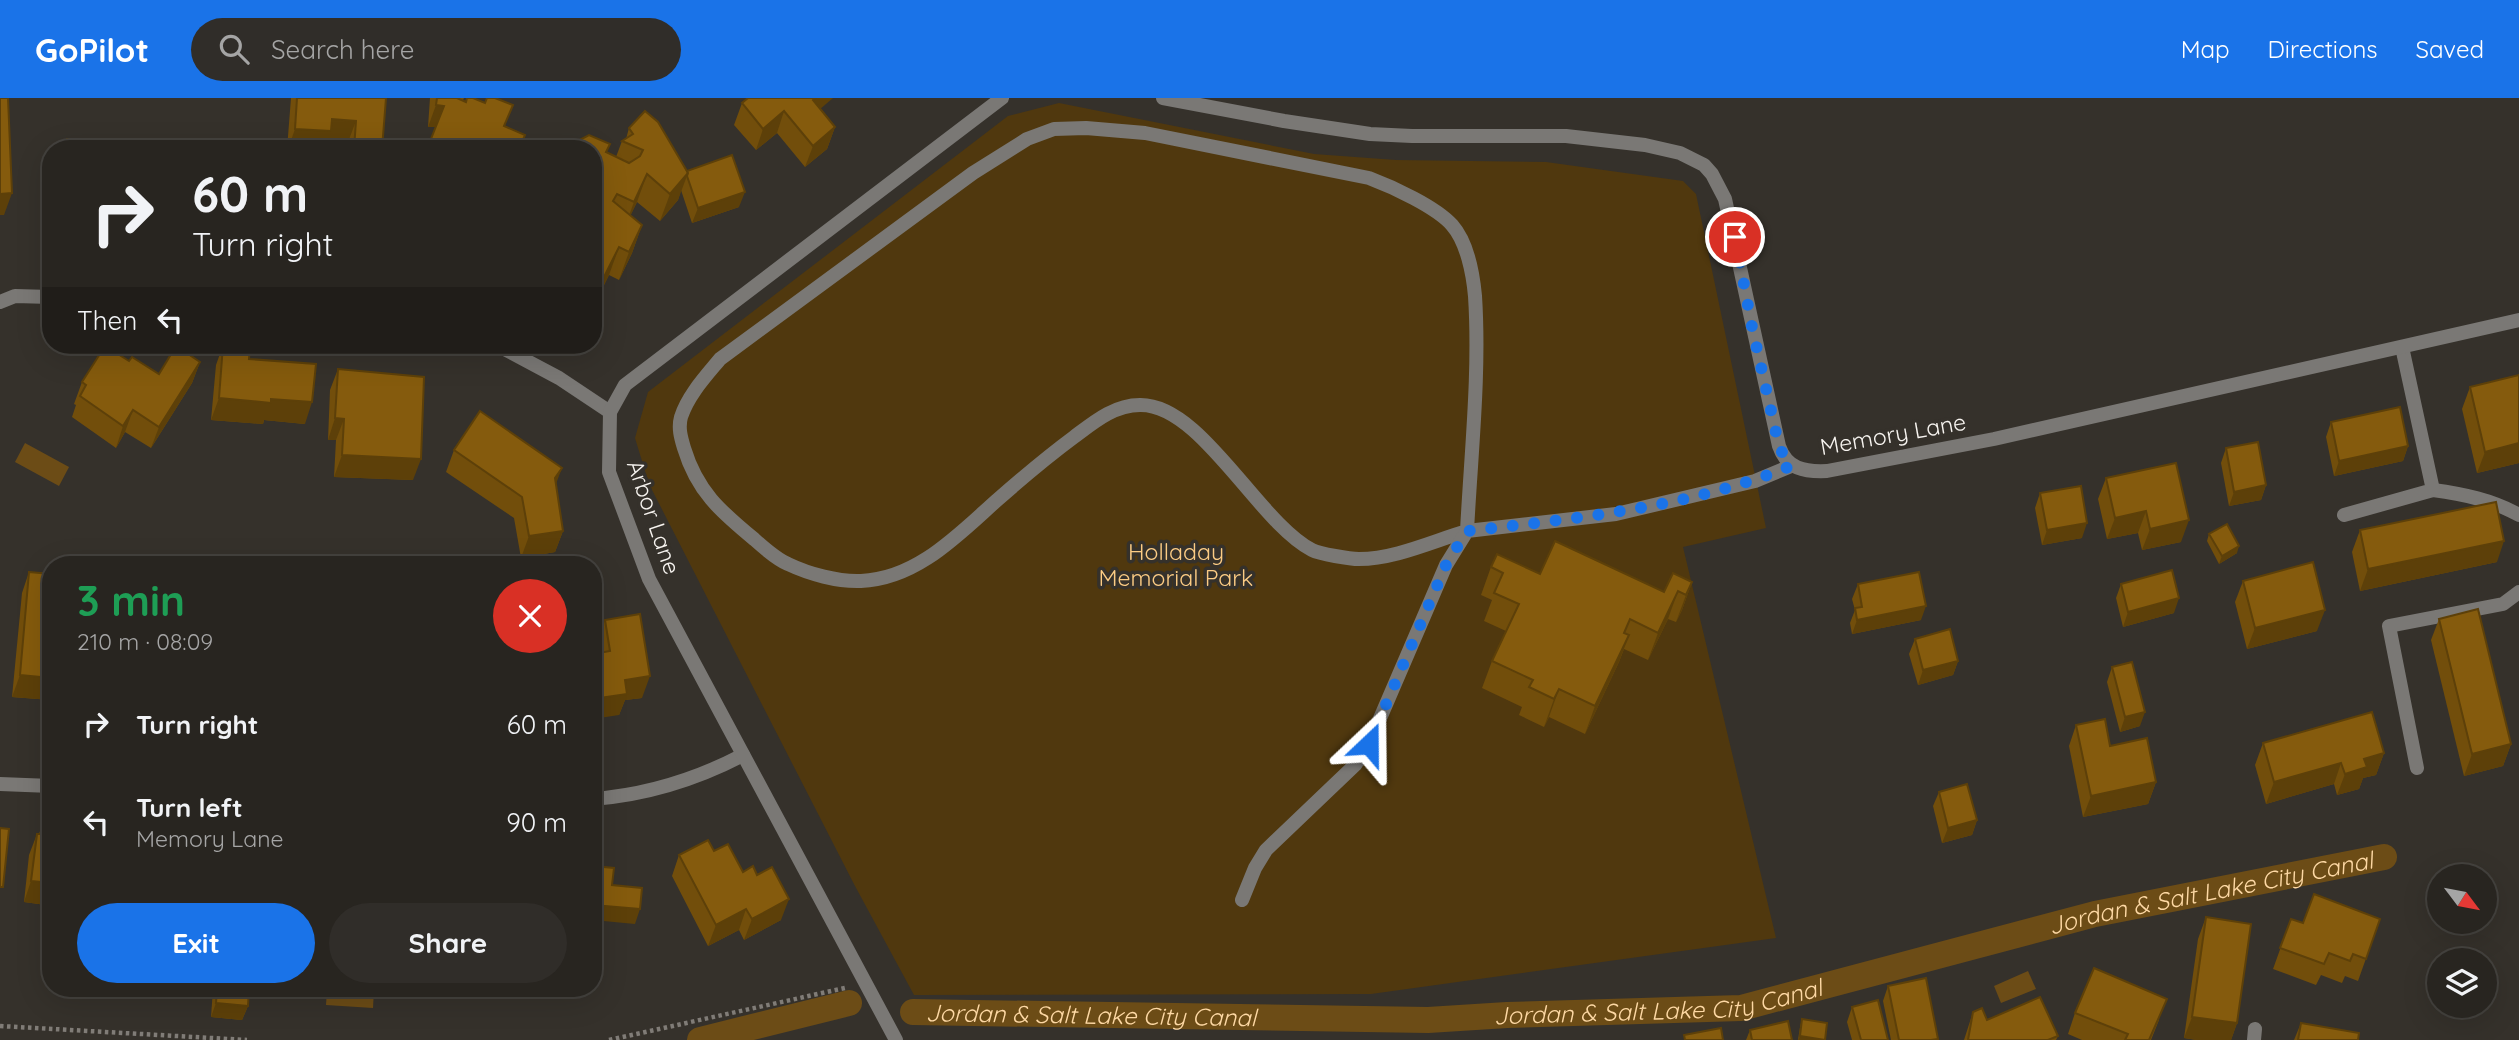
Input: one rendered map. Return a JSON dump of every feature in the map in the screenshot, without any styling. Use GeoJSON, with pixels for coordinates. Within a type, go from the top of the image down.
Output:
{"type":"FeatureCollection","features":[{"type":"Feature","properties":{"kind":"street"},"geometry":{"type":"LineString","coordinates":[[514,354],[559,378],[610,412],[625,385],[1002,98]]}},
{"type":"Feature","properties":{"kind":"street","name":"Memory Lane"},"geometry":{"type":"LineString","coordinates":[[1163,98],[1370,134],[1566,136],[1645,145],[1691,157],[1712,174],[1726,199],[1779,446],[1786,460],[1799,470],[1817,472],[1879,463],[2519,320]]}},
{"type":"Feature","properties":{"kind":"street"},"geometry":{"type":"LineString","coordinates":[[1242,900],[1255,868],[1266,850],[1355,765],[1369,744],[1446,565],[1467,531],[1475,369],[1475,294],[1466,250],[1452,225],[1397,188],[1370,178],[1145,133],[1086,128],[1055,129],[1027,139],[973,173],[720,359],[695,390],[681,416],[680,434],[698,484],[719,510],[787,564],[821,576],[861,581],[898,573],[923,561],[961,534],[1050,455],[1096,420],[1120,408],[1141,405],[1161,408],[1180,419],[1285,528],[1313,551],[1358,559],[1387,555],[1467,531],[1616,514],[1755,481],[1791,466]]}},
{"type":"Feature","properties":{"kind":"street"},"geometry":{"type":"LineString","coordinates":[[0,302],[15,296],[42,297]]}},
{"type":"Feature","properties":{"kind":"street"},"geometry":{"type":"LineString","coordinates":[[2402,347],[2432,490]]}},
{"type":"Feature","properties":{"kind":"street","name":"Arbor Lane"},"geometry":{"type":"LineString","coordinates":[[610,412],[609,472],[649,579],[896,1040]]}},
{"type":"Feature","properties":{"kind":"street"},"geometry":{"type":"LineString","coordinates":[[2344,515],[2432,490],[2466,494],[2519,514]]}},
{"type":"Feature","properties":{"kind":"street"},"geometry":{"type":"LineString","coordinates":[[2417,768],[2389,626],[2503,604],[2519,592]]}},
{"type":"Feature","properties":{"kind":"street"},"geometry":{"type":"LineString","coordinates":[[602,798],[658,788],[714,770],[743,755]]}},
{"type":"Feature","properties":{"kind":"street"},"geometry":{"type":"LineString","coordinates":[[0,784],[42,786]]}},
{"type":"Feature","properties":{"kind":"path"},"geometry":{"type":"LineString","coordinates":[[609,1040],[867,983]]}},
{"type":"Feature","properties":{"kind":"path"},"geometry":{"type":"LineString","coordinates":[[0,1026],[247,1040]]}},
{"type":"Feature","properties":{"kind":"green space","name":"Holladay Memorial Park"},"geometry":{"type":"Polygon","coordinates":[[[1059,103],[1314,154],[1396,160],[1546,162],[1683,181],[1696,194],[1766,528],[1683,547],[1776,938],[1371,994],[914,995],[855,886],[649,484],[635,438],[648,392],[1008,116],[1059,103]]]}},
{"type":"Feature","properties":{"kind":"shaded area"},"geometry":{"type":"Polygon","coordinates":[[[25,443],[69,467],[59,486],[15,462],[25,443]]]}},
{"type":"Feature","properties":{"kind":"shaded area"},"geometry":{"type":"Polygon","coordinates":[[[2028,971],[2036,989],[2001,1003],[1994,986],[2028,971]]]}},
{"type":"Feature","properties":{"kind":"shaded area"},"geometry":{"type":"Polygon","coordinates":[[[326,997],[374,997],[373,1008],[326,1005],[326,997]]]}},
{"type":"Feature","properties":{"kind":"building"},"geometry":{"type":"Polygon","coordinates":[[[0,98],[8,98],[12,193],[0,194],[0,98]]]}},
{"type":"Feature","properties":{"kind":"building"},"geometry":{"type":"Polygon","coordinates":[[[297,98],[386,98],[383,140],[355,140],[356,121],[332,119],[331,131],[295,129],[297,98]]]}},
{"type":"Feature","properties":{"kind":"building"},"geometry":{"type":"Polygon","coordinates":[[[437,98],[457,98],[466,102],[467,98],[473,98],[485,103],[487,98],[495,98],[513,105],[504,126],[525,135],[523,140],[431,140],[444,106],[436,105],[437,98]]]}},
{"type":"Feature","properties":{"kind":"building"},"geometry":{"type":"Polygon","coordinates":[[[748,98],[815,98],[813,100],[835,127],[813,146],[784,111],[763,129],[742,103],[748,98]]]}},
{"type":"Feature","properties":{"kind":"building"},"geometry":{"type":"Polygon","coordinates":[[[645,111],[658,122],[688,173],[670,194],[647,174],[634,202],[617,194],[613,201],[642,225],[629,252],[619,247],[602,281],[602,141],[610,144],[606,152],[629,163],[640,156],[643,150],[622,141],[633,134],[629,128],[645,111]]]}},
{"type":"Feature","properties":{"kind":"building"},"geometry":{"type":"Polygon","coordinates":[[[589,135],[601,140],[580,140],[589,135]]]}},
{"type":"Feature","properties":{"kind":"building"},"geometry":{"type":"Polygon","coordinates":[[[732,155],[745,192],[698,208],[687,171],[732,155]]]}},
{"type":"Feature","properties":{"kind":"building"},"geometry":{"type":"Polygon","coordinates":[[[100,354],[118,354],[129,361],[132,357],[159,374],[171,354],[188,354],[200,362],[159,427],[133,410],[123,426],[80,396],[86,385],[82,382],[100,354]]]}},
{"type":"Feature","properties":{"kind":"building"},"geometry":{"type":"Polygon","coordinates":[[[222,354],[249,354],[249,359],[316,364],[312,402],[271,399],[271,403],[219,398],[222,354]]]}},
{"type":"Feature","properties":{"kind":"building"},"geometry":{"type":"Polygon","coordinates":[[[338,369],[424,377],[421,459],[342,455],[344,419],[335,418],[338,369]]]}},
{"type":"Feature","properties":{"kind":"building"},"geometry":{"type":"Polygon","coordinates":[[[2519,375],[2519,443],[2485,452],[2470,387],[2519,375]]]}},
{"type":"Feature","properties":{"kind":"building"},"geometry":{"type":"Polygon","coordinates":[[[2400,407],[2408,446],[2339,461],[2331,422],[2400,407]]]}},
{"type":"Feature","properties":{"kind":"building"},"geometry":{"type":"Polygon","coordinates":[[[480,411],[562,468],[555,478],[563,531],[529,536],[522,497],[454,450],[480,411]]]}},
{"type":"Feature","properties":{"kind":"building"},"geometry":{"type":"Polygon","coordinates":[[[2258,442],[2266,485],[2234,492],[2226,448],[2258,442]]]}},
{"type":"Feature","properties":{"kind":"building"},"geometry":{"type":"Polygon","coordinates":[[[2176,463],[2189,520],[2150,529],[2146,511],[2115,518],[2106,478],[2176,463]]]}},
{"type":"Feature","properties":{"kind":"building"},"geometry":{"type":"Polygon","coordinates":[[[2081,486],[2087,523],[2047,530],[2040,493],[2081,486]]]}},
{"type":"Feature","properties":{"kind":"building"},"geometry":{"type":"Polygon","coordinates":[[[2496,502],[2504,541],[2368,569],[2360,530],[2496,502]]]}},
{"type":"Feature","properties":{"kind":"building"},"geometry":{"type":"Polygon","coordinates":[[[2227,524],[2239,546],[2222,556],[2209,534],[2227,524]]]}},
{"type":"Feature","properties":{"kind":"building"},"geometry":{"type":"Polygon","coordinates":[[[1555,541],[1664,592],[1673,573],[1692,582],[1686,595],[1678,591],[1658,633],[1630,619],[1624,633],[1629,635],[1595,706],[1559,689],[1554,699],[1529,687],[1533,680],[1492,661],[1519,604],[1494,593],[1503,573],[1491,567],[1497,554],[1540,574],[1555,541]]]}},
{"type":"Feature","properties":{"kind":"building"},"geometry":{"type":"Polygon","coordinates":[[[2313,562],[2325,610],[2255,628],[2243,581],[2313,562]]]}},
{"type":"Feature","properties":{"kind":"building"},"geometry":{"type":"Polygon","coordinates":[[[2172,570],[2179,598],[2128,612],[2121,584],[2172,570]]]}},
{"type":"Feature","properties":{"kind":"building"},"geometry":{"type":"Polygon","coordinates":[[[29,572],[42,573],[42,677],[20,675],[29,572]]]}},
{"type":"Feature","properties":{"kind":"building"},"geometry":{"type":"Polygon","coordinates":[[[1919,572],[1926,606],[1857,620],[1855,608],[1862,607],[1858,584],[1919,572]]]}},
{"type":"Feature","properties":{"kind":"building"},"geometry":{"type":"Polygon","coordinates":[[[2478,609],[2511,744],[2472,754],[2439,619],[2478,609]]]}},
{"type":"Feature","properties":{"kind":"building"},"geometry":{"type":"Polygon","coordinates":[[[640,614],[650,676],[625,680],[627,694],[602,698],[602,652],[610,651],[605,620],[640,614]]]}},
{"type":"Feature","properties":{"kind":"building"},"geometry":{"type":"Polygon","coordinates":[[[1950,629],[1958,661],[1923,670],[1915,639],[1950,629]]]}},
{"type":"Feature","properties":{"kind":"building"},"geometry":{"type":"Polygon","coordinates":[[[2132,662],[2145,712],[2125,717],[2112,667],[2132,662]]]}},
{"type":"Feature","properties":{"kind":"building"},"geometry":{"type":"Polygon","coordinates":[[[2372,712],[2384,753],[2364,759],[2367,767],[2345,774],[2341,763],[2274,782],[2263,743],[2372,712]]]}},
{"type":"Feature","properties":{"kind":"building"},"geometry":{"type":"Polygon","coordinates":[[[2105,719],[2110,746],[2147,738],[2156,782],[2091,796],[2076,725],[2105,719]]]}},
{"type":"Feature","properties":{"kind":"building"},"geometry":{"type":"Polygon","coordinates":[[[1967,784],[1977,820],[1948,828],[1939,792],[1967,784]]]}},
{"type":"Feature","properties":{"kind":"building"},"geometry":{"type":"Polygon","coordinates":[[[0,828],[9,829],[3,887],[0,887],[0,828]]]}},
{"type":"Feature","properties":{"kind":"building"},"geometry":{"type":"Polygon","coordinates":[[[37,834],[42,834],[42,882],[31,881],[37,834]]]}},
{"type":"Feature","properties":{"kind":"building"},"geometry":{"type":"Polygon","coordinates":[[[708,840],[714,851],[728,844],[743,872],[753,866],[757,875],[772,867],[789,899],[752,919],[746,909],[716,925],[679,855],[708,840]]]}},
{"type":"Feature","properties":{"kind":"building"},"geometry":{"type":"Polygon","coordinates":[[[602,867],[614,868],[612,885],[642,888],[640,909],[602,906],[602,867]]]}},
{"type":"Feature","properties":{"kind":"building"},"geometry":{"type":"Polygon","coordinates":[[[2314,894],[2380,919],[2366,959],[2353,954],[2350,961],[2329,953],[2324,964],[2280,948],[2291,919],[2303,923],[2314,894]]]}},
{"type":"Feature","properties":{"kind":"building"},"geometry":{"type":"Polygon","coordinates":[[[2206,917],[2251,924],[2237,1023],[2192,1017],[2206,917]]]}},
{"type":"Feature","properties":{"kind":"building"},"geometry":{"type":"Polygon","coordinates":[[[2094,968],[2167,999],[2149,1040],[2125,1040],[2128,1034],[2075,1013],[2094,968]]]}},
{"type":"Feature","properties":{"kind":"building"},"geometry":{"type":"Polygon","coordinates":[[[1926,978],[1938,1039],[1899,1040],[1888,986],[1926,978]]]}},
{"type":"Feature","properties":{"kind":"building"},"geometry":{"type":"Polygon","coordinates":[[[216,997],[249,997],[248,1006],[216,1003],[216,997]]]}},
{"type":"Feature","properties":{"kind":"building"},"geometry":{"type":"Polygon","coordinates":[[[2040,997],[2058,1036],[2048,1040],[1968,1040],[1973,1012],[1982,1008],[1987,1020],[2040,997]]]}},
{"type":"Feature","properties":{"kind":"building"},"geometry":{"type":"Polygon","coordinates":[[[1878,1000],[1888,1040],[1861,1040],[1852,1007],[1878,1000]]]}},
{"type":"Feature","properties":{"kind":"building"},"geometry":{"type":"Polygon","coordinates":[[[1802,1019],[1827,1023],[1825,1040],[1800,1036],[1802,1019]]]}},
{"type":"Feature","properties":{"kind":"building"},"geometry":{"type":"Polygon","coordinates":[[[1788,1021],[1792,1040],[1752,1040],[1750,1030],[1788,1021]]]}},
{"type":"Feature","properties":{"kind":"building"},"geometry":{"type":"Polygon","coordinates":[[[2301,1023],[2359,1033],[2358,1040],[2298,1040],[2301,1023]]]}},
{"type":"Feature","properties":{"kind":"building"},"geometry":{"type":"Polygon","coordinates":[[[1721,1028],[1723,1040],[1685,1040],[1684,1035],[1721,1028]]]}},
{"type":"Feature","properties":{"kind":"waterway","name":"Jordan & Salt Lake City Canal"},"geometry":{"type":"LineString","coordinates":[[913,1012],[1428,1020],[1741,1008],[2095,914],[2384,857]]}},
{"type":"Feature","properties":{"kind":"waterway","name":"Jordan & Salt Lake City Canal"},"geometry":{"type":"LineString","coordinates":[[700,1040],[849,1003]]}},
{"type":"Feature","properties":{"kind":"route"},"geometry":{"type":"LineString","coordinates":[[1369,744],[1446,565],[1467,531],[1616,514],[1755,481],[1791,466],[1779,446],[1735,237]]}}]}
